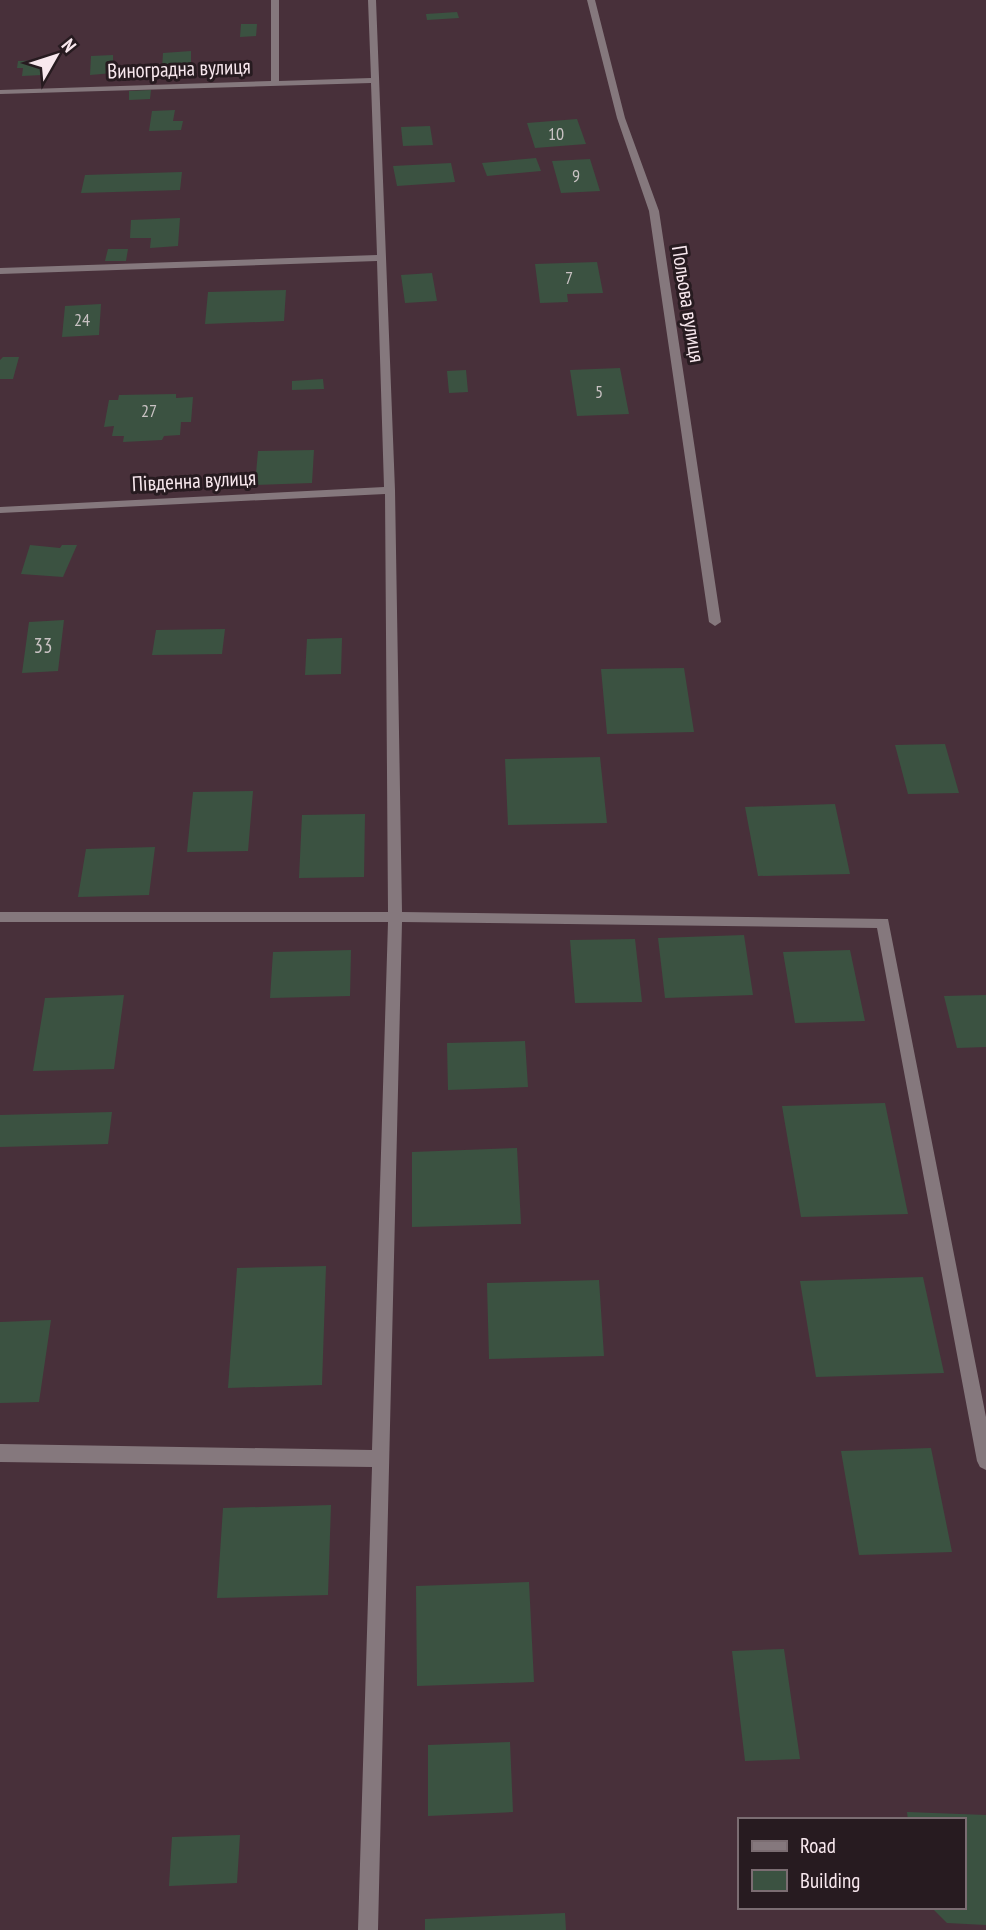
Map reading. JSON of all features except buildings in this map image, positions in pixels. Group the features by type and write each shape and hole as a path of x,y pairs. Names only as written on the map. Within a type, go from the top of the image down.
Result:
{"street":[{"path":"275,0 275,83"},
{"path":"368,1930 395,917 390,490 372,0"},
{"name":"Польова вулиця","path":"591,0 621,118 654,211 715,622"},
{"name":"Виноградна вулиця","path":"0,92 376,80"},
{"path":"0,271 383,258"},
{"name":"Південна вулиця","path":"0,510 390,490"},
{"path":"0,917 395,917 883,923 986,1461"},
{"path":"0,1453 381,1459"}]}
